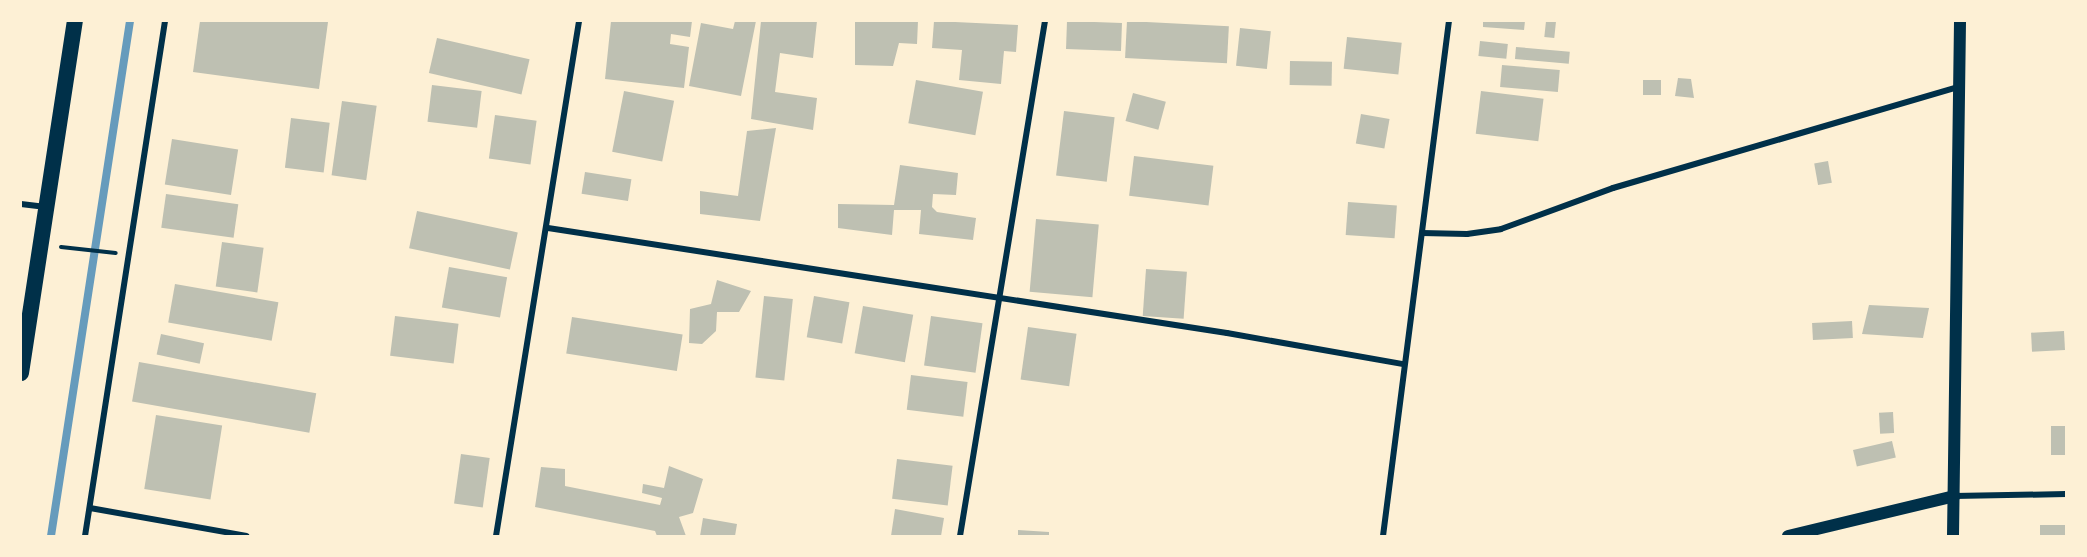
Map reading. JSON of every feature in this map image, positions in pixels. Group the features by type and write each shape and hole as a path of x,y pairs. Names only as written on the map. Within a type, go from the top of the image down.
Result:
{"highway":[{"path":"21,373 75,21"}],"main road":[{"path":"1953,536 1960,21"},
{"path":"1788,536 1954,496"}],"street":[{"path":"85,536 165,21"},
{"path":"496,536 548,228 579,21"},
{"path":"960,536 1001,300 1045,21"},
{"path":"1383,536 1402,364 1422,232 1449,21"},
{"path":"1422,232 1467,234 1501,229 1613,188 1959,87"},
{"path":"21,204 46,207"},
{"path":"548,228 1001,300 1227,333 1402,364"},
{"path":"1954,496 2066,494"},
{"path":"90,508 248,536"}],"path":[{"path":"41,245 129,254"}],"building":[{"path":"200,21 328,22 319,89 193,72"},
{"path":"611,21 692,21 690,37 671,34 670,44 689,47 684,88 605,79"},
{"path":"735,21 756,21 741,96 689,86 701,23 733,29"},
{"path":"761,21 817,21 813,58 780,53 775,92 817,98 813,130 751,119"},
{"path":"855,21 918,21 917,44 899,43 893,66 855,65"},
{"path":"934,21 1018,25 1016,52 1004,51 1001,84 959,80 962,50 932,48"},
{"path":"1067,21 1122,23 1121,51 1066,49"},
{"path":"1127,21 1229,26 1227,63 1125,58"},
{"path":"1483,21 1525,21 1524,30 1483,27"},
{"path":"1546,21 1556,22 1554,38 1544,37"},
{"path":"1240,28 1271,31 1267,69 1236,66"},
{"path":"1347,37 1402,43 1398,75 1344,69"},
{"path":"437,38 530,59 521,94 429,73"},
{"path":"1480,41 1508,44 1506,59 1478,56"},
{"path":"1516,47 1570,52 1569,64 1515,59"},
{"path":"1290,61 1332,62 1332,86 1290,85"},
{"path":"1502,65 1560,70 1558,92 1500,87"},
{"path":"1678,78 1691,79 1694,98 1675,96"},
{"path":"916,80 983,92 975,135 908,123"},
{"path":"1643,80 1661,80 1661,95 1643,95"},
{"path":"432,85 482,91 477,128 427,122"},
{"path":"624,91 674,101 662,162 612,152"},
{"path":"1481,91 1544,99 1538,141 1476,134"},
{"path":"1133,93 1166,102 1158,130 1125,121"},
{"path":"342,101 377,106 366,180 332,175"},
{"path":"1064,111 1115,117 1107,182 1056,176"},
{"path":"1361,114 1390,119 1384,149 1356,144"},
{"path":"495,115 537,121 530,164 489,159"},
{"path":"291,118 330,123 324,172 285,168"},
{"path":"776,128 760,221 700,214 700,191 738,196 747,131"},
{"path":"172,139 238,149 231,195 165,184"},
{"path":"1134,156 1213,166 1209,205 1129,196"},
{"path":"1828,161 1832,183 1818,185 1814,163"},
{"path":"900,165 958,173 956,195 933,194 932,207 937,212 976,218 973,240 919,234 921,210 894,210 892,235 838,228 838,204 894,205"},
{"path":"585,172 631,179 628,201 582,194"},
{"path":"166,194 238,204 234,238 161,228"},
{"path":"1348,202 1397,205 1395,238 1346,235"},
{"path":"417,211 518,232 510,270 409,248"},
{"path":"1036,219 1099,224 1092,297 1030,292"},
{"path":"222,242 264,248 257,292 216,287"},
{"path":"449,267 507,277 500,318 442,307"},
{"path":"1146,269 1187,272 1184,319 1143,316"},
{"path":"717,280 751,291 739,312 717,312 716,331 702,344 689,343 690,309 711,304"},
{"path":"175,284 278,302 272,341 168,322"},
{"path":"764,296 793,299 784,381 755,378"},
{"path":"814,296 849,302 842,344 807,337"},
{"path":"1869,305 1929,308 1923,338 1862,334"},
{"path":"863,306 913,315 905,362 855,353"},
{"path":"395,316 459,324 454,364 390,356"},
{"path":"931,316 982,323 976,373 924,366"},
{"path":"572,317 683,335 677,371 566,354"},
{"path":"1852,321 1853,338 1813,340 1812,323"},
{"path":"1028,327 1077,334 1069,386 1021,379"},
{"path":"2064,331 2065,350 2032,352 2031,333"},
{"path":"161,334 204,343 200,364 157,355"},
{"path":"139,362 316,393 309,433 132,401"},
{"path":"911,375 968,382 963,417 907,410"},
{"path":"1893,412 1894,433 1880,434 1879,413"},
{"path":"156,415 222,425 210,500 144,489"},
{"path":"2051,426 2066,426 2066,455 2051,455"},
{"path":"1892,441 1896,458 1857,467 1853,450"},
{"path":"461,454 490,458 483,508 454,504"},
{"path":"897,459 953,466 948,506 892,499"},
{"path":"669,466 703,479 693,513 679,517 686,536 657,536 655,531 535,507 541,467 565,469 565,486 660,505 662,498 642,493 643,484 664,488"},
{"path":"895,509 944,518 941,536 891,536"},
{"path":"703,518 737,524 735,536 700,536"},
{"path":"2040,525 2066,525 2066,536 2040,536"},
{"path":"1018,530 1049,532 1049,536 1018,536"}],"waterway":[{"path":"51,536 130,21"}]}
